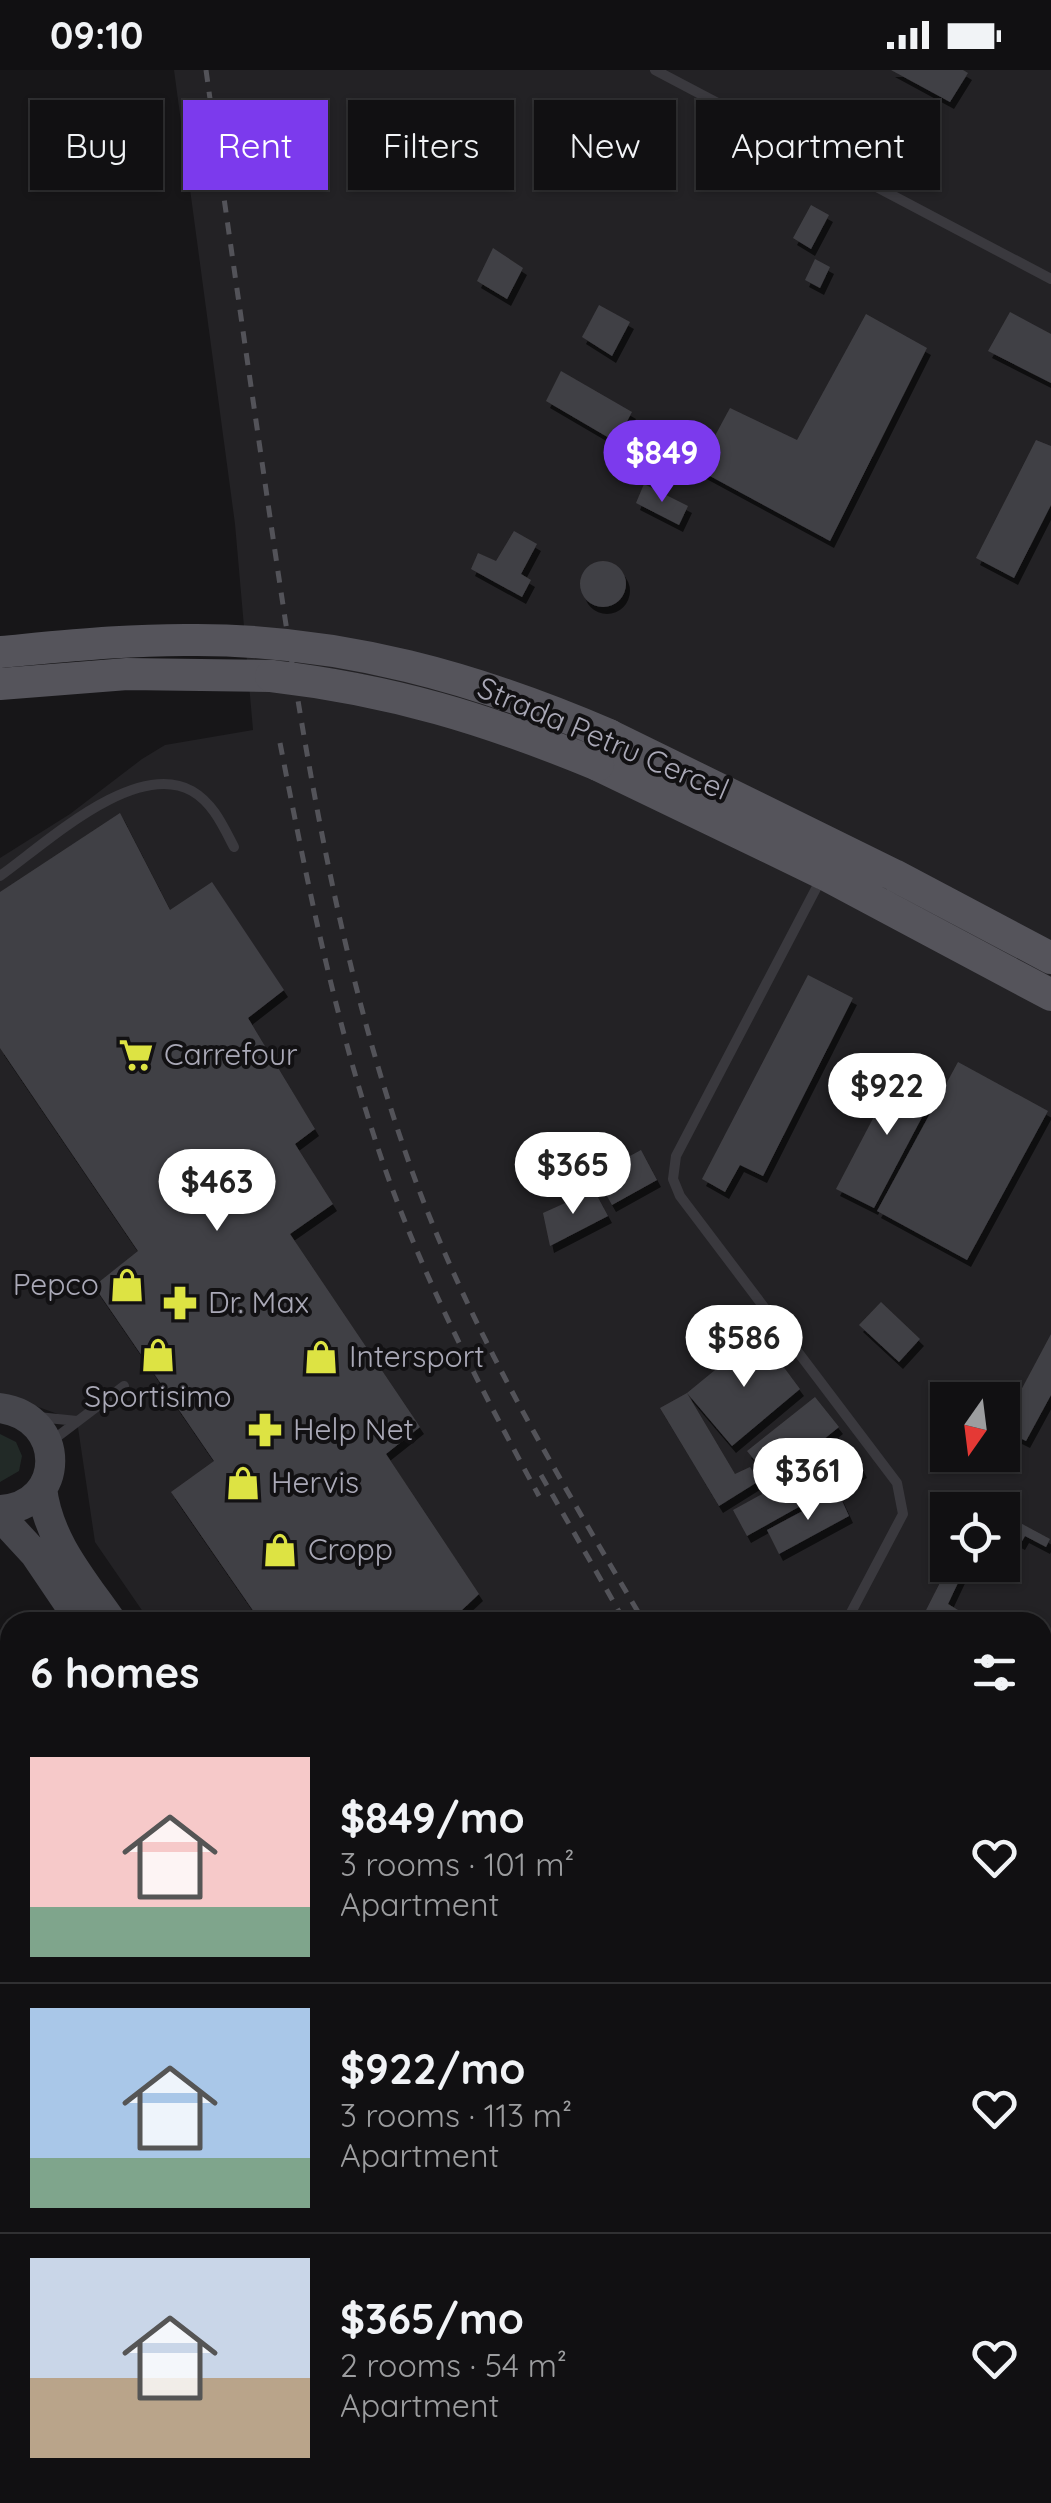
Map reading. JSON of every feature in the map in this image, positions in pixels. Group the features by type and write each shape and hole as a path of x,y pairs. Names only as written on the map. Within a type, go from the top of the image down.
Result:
{"main road":[{"name":"Strada Petru Cercel","path":"0,652 125,641 200,640 324,650 444,674 528,702 604,750 824,874 1051,995"},
{"path":"0,684 127,674 272,676 359,688 604,750"},
{"name":"Strada Petru Cercel","path":"604,750 844,850 1051,958"},
{"path":"12,1411 43,1432 51,1459 42,1488 44,1506 56,1540 105,1612"},
{"path":"42,1488 18,1508 0,1513 30,1548 74,1612"}],"lane":[{"path":"655,70 1051,279"},
{"path":"0,876 114,795 149,784 172,784 191,790 207,802 234,847"},
{"path":"824,874 676,1156 673,1178 680,1196 897,1484 903,1514 851,1612"},
{"path":"48,1444 124,1386"},
{"path":"12,1411 77,1421"}],"shaded area":[{"path":"174,70 1051,70 1051,1612 143,1612 95,1542 77,1421 0,1393 0,858 70,814 165,745 253,730 235,524 190,190 328,190 328,100 183,100 183,137"},
{"path":"0,1434 16,1442 22,1456 19,1471 0,1482"}],"building":[{"path":"891,70 963,70 968,73 950,102"},
{"path":"811,205 829,215 811,249 793,238"},
{"path":"493,248 523,268 507,299 477,281"},
{"path":"815,259 830,267 820,288 805,280"},
{"path":"599,305 630,322 612,356 582,337"},
{"path":"1010,312 1051,334 1051,383 988,351"},
{"path":"866,314 927,348 830,541 697,469 730,408 797,440"},
{"path":"561,371 632,412 616,442 546,401"},
{"path":"1036,440 1051,446 1051,505 1014,578 976,558"},
{"path":"644,484 688,506 679,525 636,503"},
{"path":"514,531 537,544 521,574 531,580 522,597 471,569 478,553 496,561"},
{"path":"603,561 619,568 626,584 619,600 603,607 587,600 580,584 587,568"},
{"path":"120,813 170,910 212,882 284,990 248,1018 315,1129 295,1144 333,1204 290,1234 420,1427 386,1454 479,1594 464,1612 254,1612 171,1492 214,1461 94,1286 138,1251 0,1048 0,892"},
{"path":"808,975 853,998 763,1176 740,1165 725,1192 702,1179"},
{"path":"958,1062 1048,1111 967,1260 877,1211"},
{"path":"900,1067 938,1087 874,1208 836,1189"},
{"path":"641,1150 657,1180 612,1205 595,1175"},
{"path":"594,1190 608,1216 550,1246 543,1213"},
{"path":"881,1302 920,1339 899,1362 859,1325"},
{"path":"759,1334 800,1389 732,1446 687,1393"},
{"path":"1051,1334 1051,1395 1026,1441 1020,1438 1020,1392"},
{"path":"687,1393 735,1474 750,1467 759,1481 719,1506 660,1408"},
{"path":"815,1397 839,1427 772,1481 747,1451"},
{"path":"850,1446 863,1471 747,1536 733,1510"},
{"path":"838,1492 849,1516 779,1554 767,1530"},
{"path":"1020,1523 1050,1539 1046,1547 1025,1536 1021,1543"},
{"path":"940,1582 958,1582 948,1604 961,1612 925,1612"}],"railway":[{"path":"206,70 296,688 325,851 363,1013 412,1171 461,1288 518,1402 638,1612"},
{"path":"280,743 333,990 390,1183 448,1319 539,1496"},
{"path":"541,1475 619,1612"}],"place":[{"name":"Carrefour","path":"136,1055"},
{"name":"Pepco","path":"127,1285"},
{"name":"Dr. Max","path":"180,1303"},
{"name":"Sportisimo","path":"158,1355"},
{"name":"Intersport","path":"321,1357"},
{"name":"Help Net","path":"265,1430"},
{"name":"Hervis","path":"243,1483"},
{"name":"Cropp","path":"280,1550"}]}
